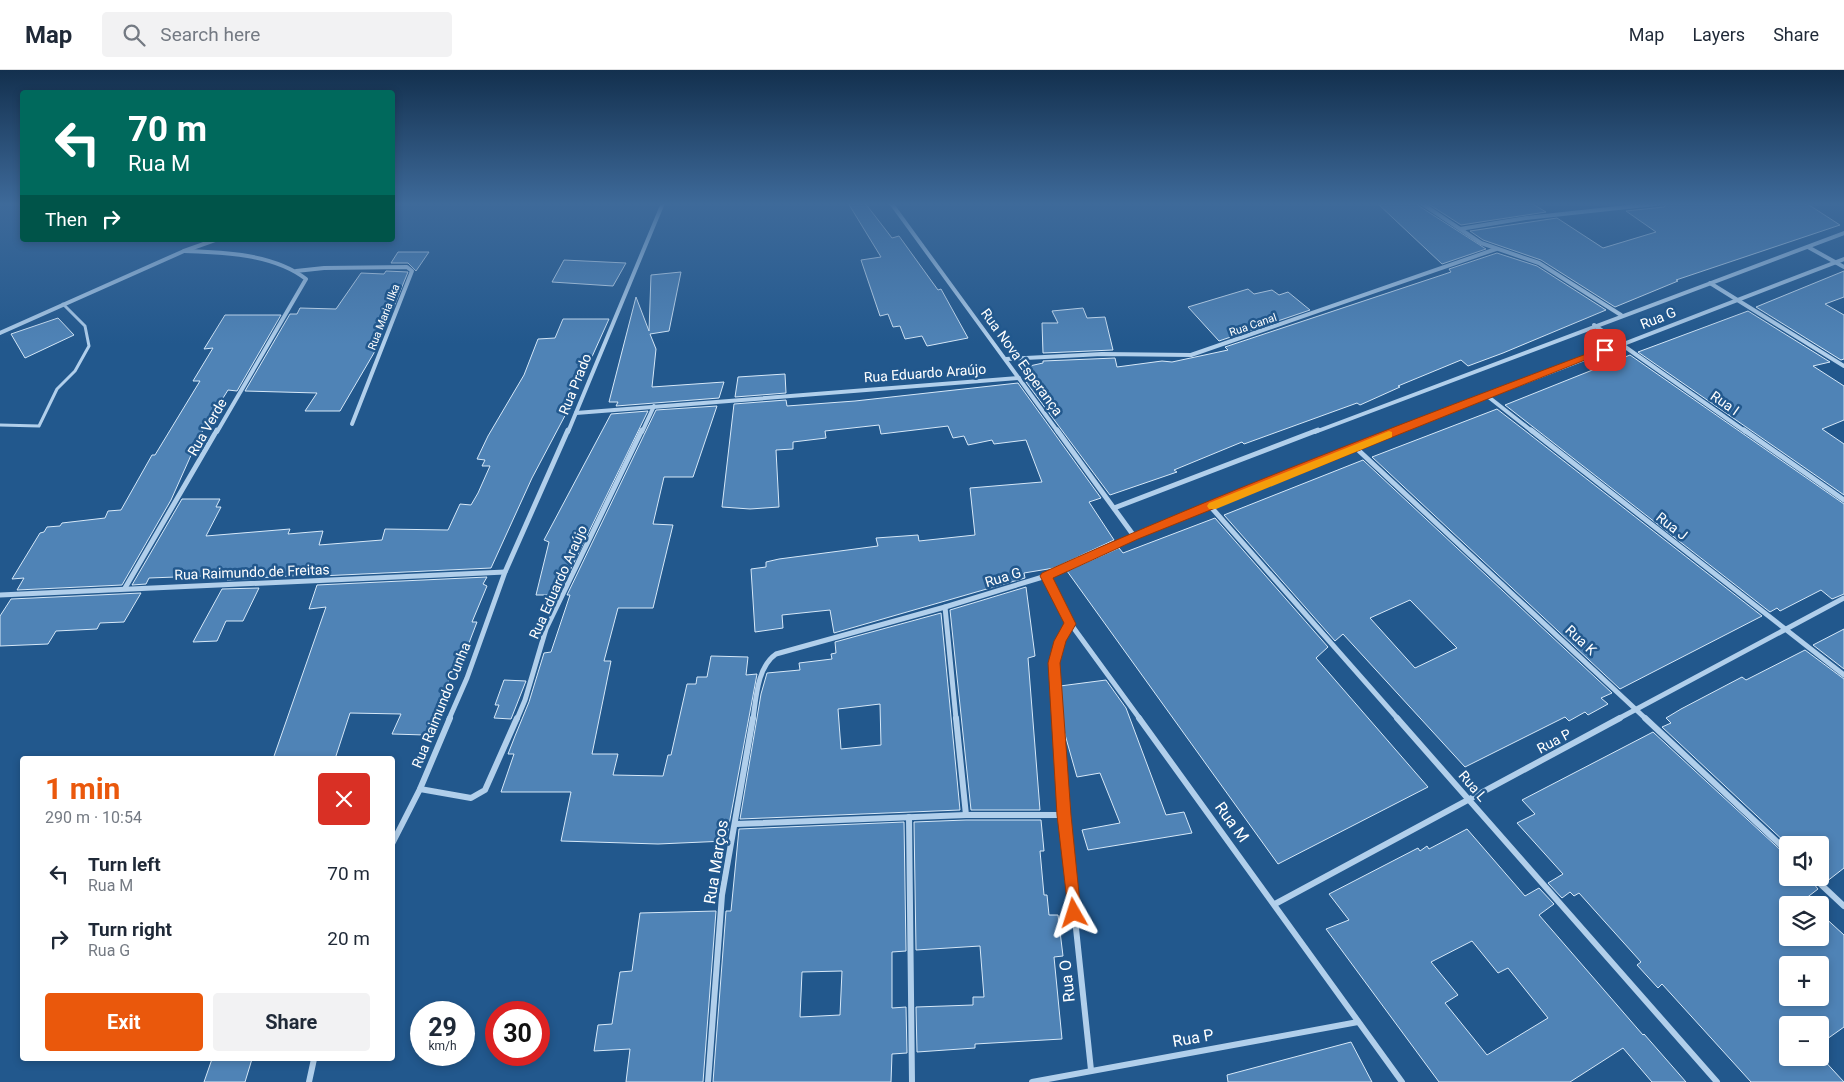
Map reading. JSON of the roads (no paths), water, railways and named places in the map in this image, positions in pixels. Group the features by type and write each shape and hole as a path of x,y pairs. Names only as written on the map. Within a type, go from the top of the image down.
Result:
{"street":[{"name":"Rua Prado","path":"505,572 576,413 643,250"},
{"name":"Rua Nova Esperança","path":"926,250 1134,536"},
{"name":"Rua Canal","path":"1006,359 1102,354 1191,355 1492,250"},
{"path":"1500,250 1539,263 1621,315"},
{"name":"Rua G","path":"1114,508 1594,325 1799,250"},
{"path":"1814,250 1844,267"},
{"path":"0,333 184,251"},
{"name":"Rua Maria Ilka","path":"184,251 239,253 296,271 305,276"},
{"name":"Rua G","path":"776,654 1046,576 1134,536 1211,507 1486,395 1622,344 1736,298 1844,259"},
{"name":"Rua Maria Ilka","path":"296,271 324,268 407,267 412,271 352,424"},
{"name":"Rua Verde","path":"125,588 305,282 305,276"},
{"path":"1710,282 1844,366"},
{"name":"Rua I","path":"1594,325 1844,500"},
{"name":"Rua Eduardo Araújo","path":"576,413 1018,378"},
{"name":"Rua J","path":"1486,395 1844,675"},
{"name":"Rua Eduardo Araújo","path":"420,789 471,798 484,790 488,784 526,700 546,629 654,406"},
{"name":"Rua K","path":"1356,448 1779,843"},
{"name":"Rua L","path":"1211,507 1717,1082"},
{"name":"Rua Raimundo de Freitas","path":"0,594 505,572"},
{"name":"Rua Raimundo Cunha","path":"395,838 420,789 467,678 505,572"},
{"name":"Rua M","path":"1046,576 1070,624 1275,904 1402,1082"},
{"name":"Rua P","path":"1275,904 1638,710 1785,628 1844,598"},
{"path":"944,607 966,815"},
{"name":"Rua O","path":"1070,624 1060,641 1054,663 1064,815 1090,1070"},
{"name":"Rua Marços","path":"708,1082 722,895 736,824 760,678 770,658 776,654"},
{"path":"736,824 966,815 1064,815"},
{"path":"909,817 912,1082"},
{"path":"1823,886 1844,906"},
{"name":"Rua P","path":"1032,1082 1358,1022"},
{"path":"309,1082 314,1061"}],"lane":[{"path":"0,425 39,426 57,389 75,371 89,346 84,326 63,304"}]}
